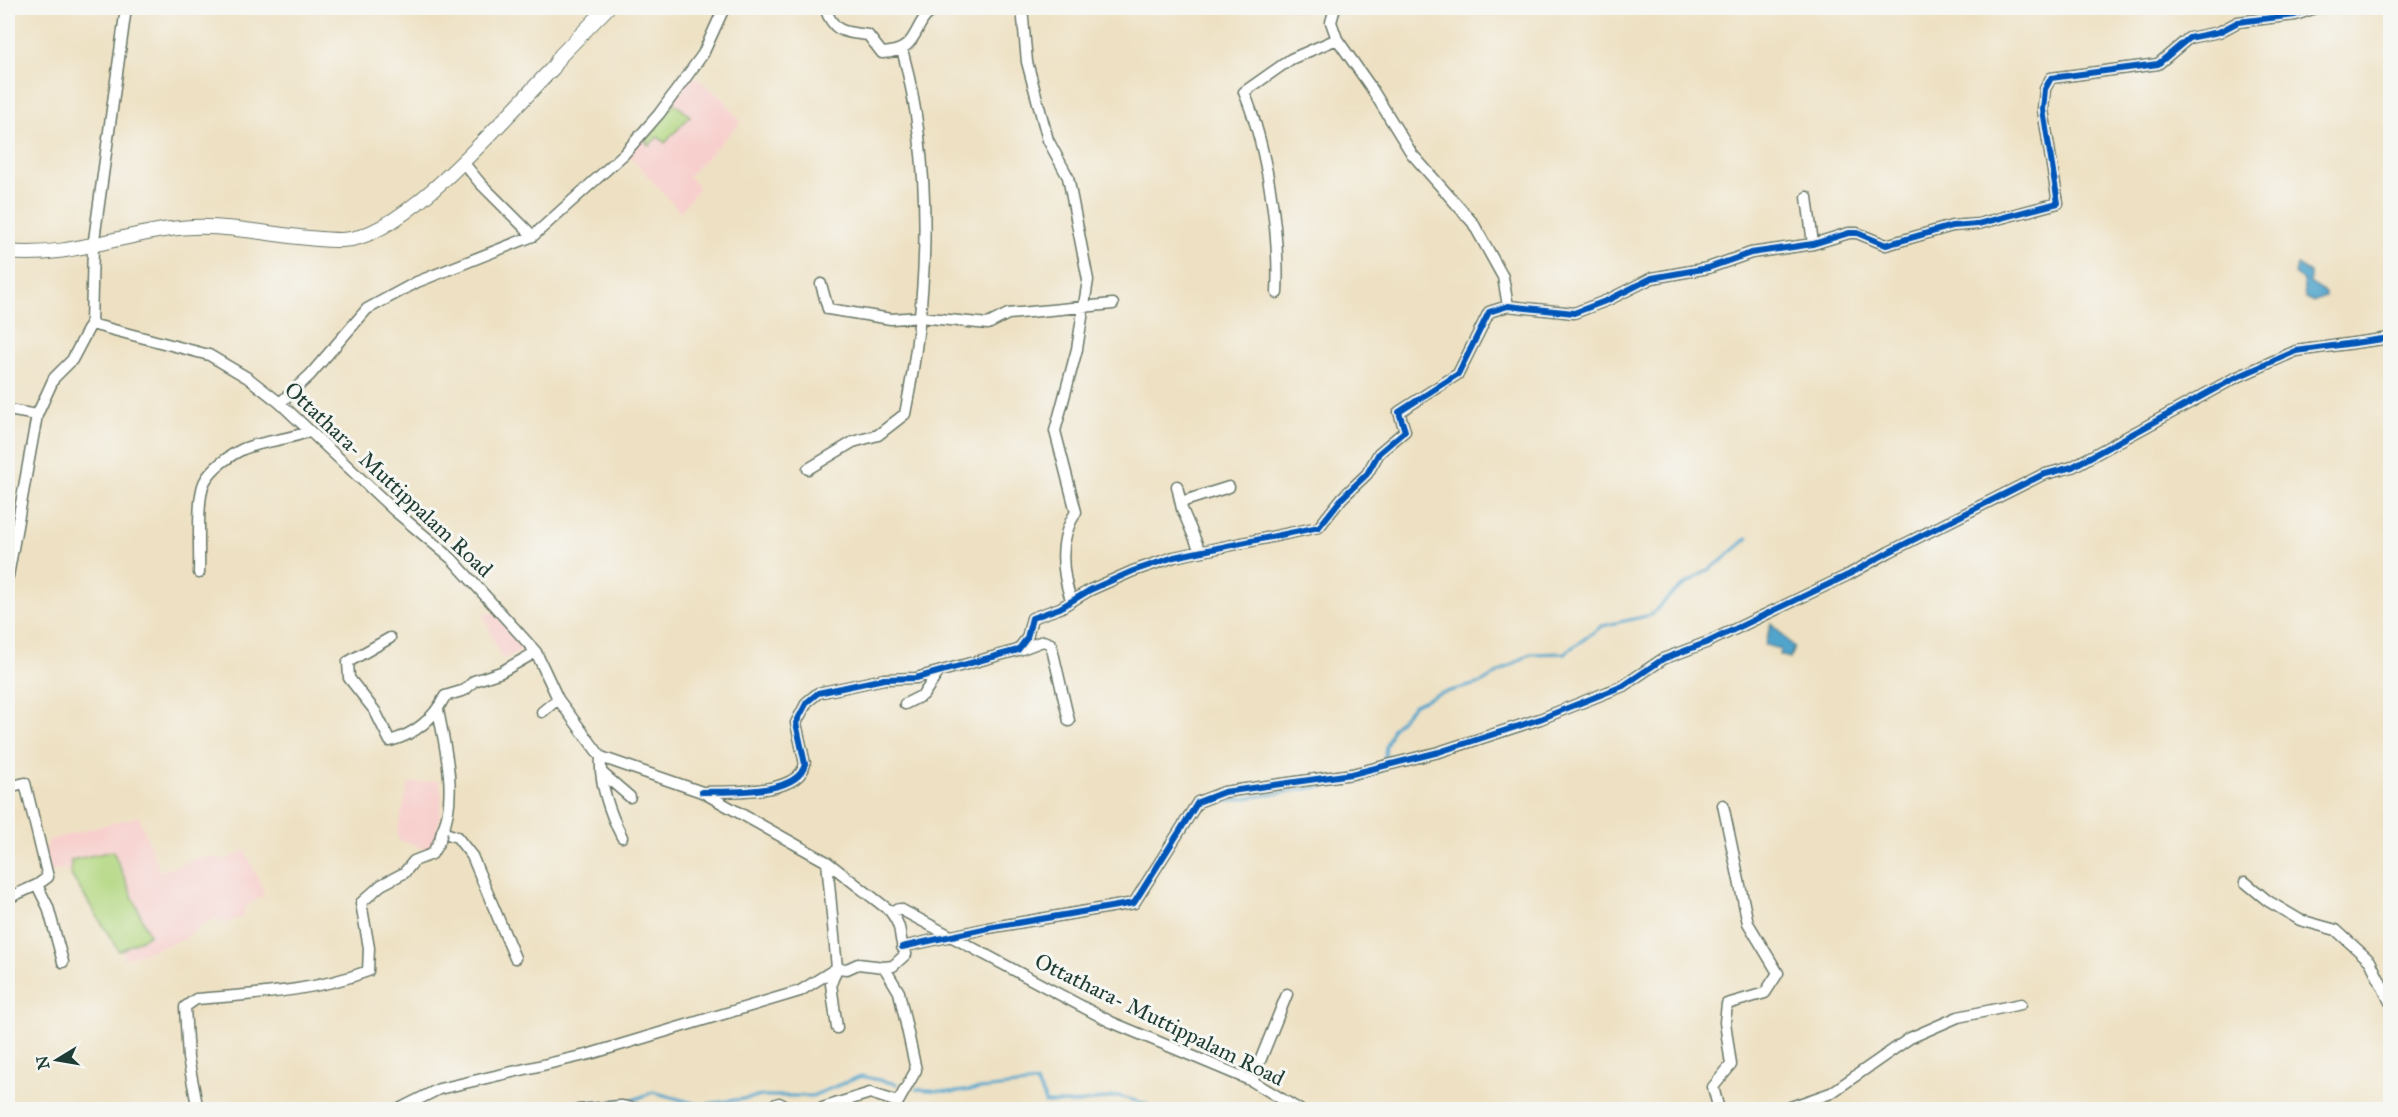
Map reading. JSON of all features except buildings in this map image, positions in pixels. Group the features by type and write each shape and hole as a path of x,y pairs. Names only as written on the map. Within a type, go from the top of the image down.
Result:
{"main road":[{"path":"8,252 28,254 93,247 190,227 219,227 343,240 361,237 380,230 429,195 553,68 561,55 607,8"}],"street":[{"path":"8,576 15,525 37,415 54,378 72,360 91,324 93,247 126,8"},
{"path":"280,403 310,375 367,309 417,282 532,236 624,154 659,114 703,54 724,8"},
{"path":"825,8 836,28 842,32 868,35 882,53 899,52 912,40 929,11 938,8"},
{"path":"1022,8 1027,62 1048,140 1068,177 1088,280 1077,349 1055,431 1077,512 1068,525 1062,547 1071,600"},
{"path":"1335,8 1331,22 1337,39 1370,86 1412,154 1473,223 1503,278 1508,306"},
{"path":"1018,650 1027,638 1032,618 1060,608 1071,600 1133,571 1200,551 1319,527 1342,498 1367,474 1379,453 1406,431 1399,412 1458,374 1490,312 1508,306 1574,314 1652,278 1708,268 1751,253 1813,244 1849,233 1857,233 1886,245 1952,226 1978,224 2058,203 2043,110 2044,89 2051,78 2158,64 2189,38 2219,32 2238,22 2295,15 2315,8"},
{"path":"1277,293 1278,269 1266,175 1256,120 1244,92 1291,59 1337,39"},
{"path":"808,468 853,442 878,435 905,414 923,291 924,180 914,92 902,49"},
{"path":"462,161 480,183 532,236"},
{"path":"1807,197 1813,244"},
{"path":"821,284 828,309 891,319 920,317 988,324 1008,314 1113,304"},
{"name":"Ottathara- Muttippalam Road","path":"91,324 210,355 249,378 280,403 395,511 452,559 536,652 558,699 601,757 702,792 827,862 890,911 900,909 1112,1022 1252,1081 1300,1110"},
{"path":"902,947 948,935 1103,906 1134,903 1198,802 1224,792 1352,774 1439,752 1540,719 1623,686 1663,659 1708,642 1848,575 2042,475 2072,467 2244,375 2296,351 2391,338"},
{"path":"8,410 37,415"},
{"path":"199,573 203,483 230,457 243,449 310,431"},
{"path":"1177,486 1200,551"},
{"path":"1181,502 1229,488"},
{"path":"390,638 348,663 349,678 375,711 390,741 412,735 438,710 446,696 465,690 474,681 501,672 536,652"},
{"path":"702,792 761,789 791,784 804,770 806,764 796,723 807,702 819,693 828,693 836,687 884,679 916,678 1043,641 1051,644 1069,721"},
{"path":"905,704 923,696 938,672"},
{"path":"542,711 558,699"},
{"path":"195,1110 197,1105 188,1058 185,1007 196,999 281,992 329,985 368,971 369,948 361,903 381,885 404,873 414,861 432,854 447,819 448,759 438,710"},
{"path":"601,757 600,771 615,824 622,837"},
{"path":"600,771 630,797"},
{"path":"8,787 25,783 48,877 37,885 8,898"},
{"path":"1719,1110 1713,1087 1731,1065 1725,1029 1727,1004 1764,993 1778,973 1748,923 1724,805"},
{"path":"442,834 457,837 472,856 515,958"},
{"path":"827,862 837,969 831,984 837,1028"},
{"path":"2245,882 2268,901 2300,920 2336,930 2370,961 2391,1002"},
{"path":"37,885 48,907 63,962"},
{"path":"398,1110 439,1089 590,1054 800,991 837,969 847,969 858,964 893,966 906,954 902,947 901,926 890,911"},
{"path":"816,1110 870,1093 898,1102 913,1078 914,1059 901,1000 884,966"},
{"path":"1252,1081 1287,994"},
{"path":"1782,1110 1831,1093 1910,1038 1958,1017 2021,1004"},
{"path":"760,1110 779,1103 793,1110"},
{"path":"578,1110 621,1106 642,1110"}],"shaded area":[{"path":"695,77 723,99 741,122 689,176 699,188 680,212 628,154 687,82"},
{"path":"496,613 511,630 522,651 502,659 483,614"},
{"path":"439,780 442,796 438,831 432,851 399,840 397,832 409,784"},
{"path":"139,816 160,872 199,858 215,857 225,860 245,850 265,894 244,908 243,917 223,924 219,919 214,919 193,931 185,939 124,959 121,947 116,948 66,868 50,872 43,847 48,846 48,840"}],"green space":[{"path":"674,103 690,116 665,143 658,137 649,145 645,141"},
{"path":"113,851 149,935 119,951 71,875 71,860"}],"water":[{"path":"2297,265 2310,273 2310,283 2325,293 2325,297 2313,302 2305,297 2303,281 2295,274"},
{"path":"1771,623 1794,647 1790,658 1779,655 1780,649 1765,645"}],"waterway":[{"path":"1384,763 1386,746 1393,728 1414,705 1438,694 1481,683 1530,654 1565,653 1602,626 1651,615 1674,592 1720,562 1748,538"},
{"path":"1216,803 1363,780 1380,771"},
{"path":"611,1102 636,1099 653,1092 700,1105 763,1096 812,1096 861,1076 897,1084"},
{"path":"916,1089 954,1092 1036,1083 1044,1096 1045,1103 1079,1103 1118,1096 1147,1104"},
{"path":"538,1110 573,1102 599,1103"}],"cycle path":[{"path":"702,792 761,790 790,782 800,774 805,764 796,723 807,702 818,693 884,679 916,678 1018,650 1027,638 1032,618 1060,608 1090,590 1133,571 1174,557 1319,527 1342,498 1367,474 1379,453 1405,431 1399,412 1458,374 1489,312 1508,306 1574,313 1608,300 1652,278 1708,268 1751,253 1813,244 1849,233 1857,233 1886,245 1952,226 1978,224 2058,203 2043,110 2045,89 2051,78 2158,64 2189,38 2219,32 2238,22 2295,15 2315,8"},
{"path":"902,947 988,928 1134,903 1198,802 1224,792 1352,774 1439,752 1540,719 1623,686 1663,659 1708,642 1848,575 2042,475 2072,467 2233,379 2296,351 2390,338"}]}
